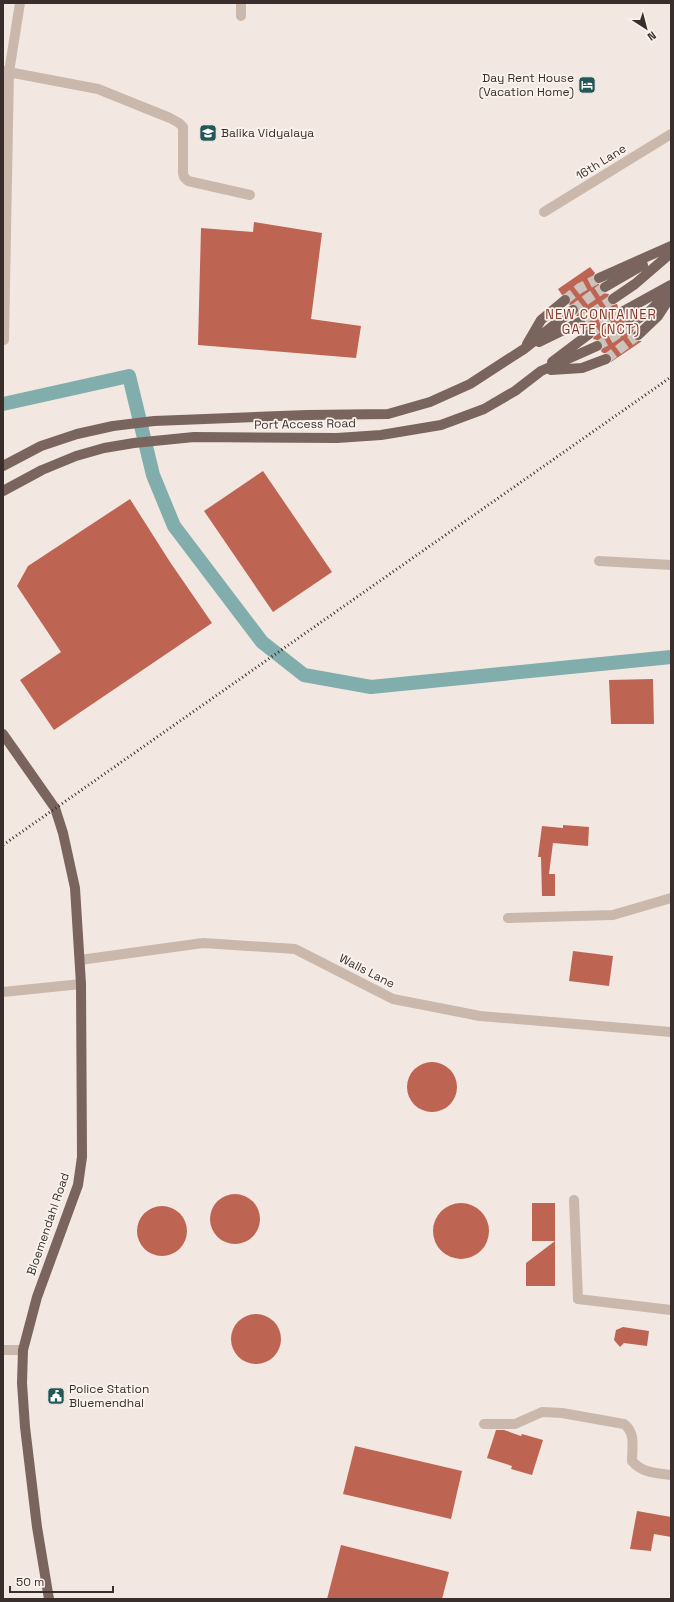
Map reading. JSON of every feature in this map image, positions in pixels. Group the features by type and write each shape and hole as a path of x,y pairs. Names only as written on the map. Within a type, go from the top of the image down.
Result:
{"main road":[{"path":"599,278 671,247"},
{"path":"605,287 671,247"},
{"path":"613,299 635,284 671,253"},
{"path":"622,312 671,285"},
{"path":"630,324 651,310 671,289"},
{"path":"638,335 658,316 671,296"},
{"path":"524,349 541,320 565,300"},
{"name":"Port Access Road","path":"3,466 41,446 77,434 114,426 154,420 388,414 430,402 470,384 524,349 573,310"},
{"path":"524,349 580,322"},
{"path":"541,371 589,334"},
{"name":"Port Access Road","path":"3,491 42,470 76,456 104,448 134,443 194,437 336,438 381,435 441,425 484,409 515,391 541,371 597,346"},
{"path":"541,371 582,368 606,359"},
{"name":"Bloemendahl Road","path":"3,734 55,808 63,833 75,888 80,960 82,1157 78,1185 37,1297 23,1350 22,1383 25,1427 37,1527 49,1599"}],"street":[{"path":"4,340 6,71 20,3"},
{"path":"241,3 241,16"},
{"path":"6,71 98,89 170,118 179,123 183,128 183,173 184,177 188,181 250,195"},
{"name":"16th Lane","path":"544,212 671,134"},
{"path":"599,561 671,565"},
{"path":"508,918 613,915 671,898"},
{"name":"Walls Lane","path":"80,960 203,943 295,949 393,999 480,1016 671,1032"},
{"path":"3,992 81,984"},
{"path":"574,1200 578,1299 671,1310"},
{"path":"3,1350 23,1350"},
{"path":"484,1424 515,1424 542,1412 562,1413 624,1424 630,1429 633,1436 632,1461 637,1467 644,1470 671,1475"}],"building":[{"path":"254,222 322,233 311,319 361,326 356,358 198,345 201,228 253,232"},
{"name":"NEW CONTAINER GATE (NCT)","path":"590,267 595,273 593,280 599,284 600,291 602,293 609,294 607,299 608,303 613,305 617,304 618,307 616,311 619,318 627,319 624,324 625,328 630,330 634,329 632,334 633,339 642,341 611,362 612,357 610,354 603,353 601,351 603,346 601,341 593,339 595,334 594,330 589,328 585,329 586,319 581,316 576,316 579,312 578,306 575,304 569,305 571,299 570,296 567,294 562,295 558,289"},
{"path":"263,471 332,572 273,612 204,511"},
{"path":"130,499 170,562 212,623 54,730 20,680 61,652 17,586 28,566"},
{"path":"653,679 654,724 611,724 609,680"},
{"path":"563,825 589,827 588,846 553,843 549,874 555,874 555,896 542,896 541,857 538,857 542,826 563,828"},
{"path":"573,951 613,956 609,986 569,981"},
{"path":"427,1062 437,1062 450,1069 457,1082 457,1092 450,1105 437,1112 427,1112 418,1108 411,1101 407,1092 407,1082 411,1073 418,1066"},
{"path":"230,1194 240,1194 253,1201 260,1214 260,1224 253,1237 240,1244 230,1244 221,1240 214,1233 210,1224 210,1214 214,1205 221,1198"},
{"path":"455,1203 467,1203 477,1207 485,1215 489,1225 489,1237 485,1247 477,1255 467,1259 455,1259 445,1255 437,1247 433,1237 433,1225 437,1215 445,1207"},
{"path":"532,1203 555,1203 555,1241 532,1241"},
{"path":"157,1206 167,1206 180,1213 187,1226 187,1236 180,1249 167,1256 157,1256 148,1252 141,1245 137,1236 137,1226 141,1217 148,1210"},
{"path":"555,1241 555,1286 526,1286 526,1263"},
{"path":"251,1314 261,1314 274,1321 281,1334 281,1344 274,1357 261,1364 251,1364 242,1360 235,1353 231,1344 231,1334 235,1325 242,1318"},
{"path":"623,1327 649,1331 647,1346 624,1343 620,1347 614,1340 616,1330"},
{"path":"496,1430 504,1430 521,1436 522,1434 543,1440 532,1475 511,1469 512,1466 487,1458"},
{"path":"355,1446 462,1471 451,1519 343,1494"},
{"path":"637,1511 671,1517 671,1537 654,1534 651,1551 630,1549"},
{"path":"341,1545 449,1572 442,1599 327,1599"}],"waterway":[{"path":"3,404 129,376 153,475 174,526 262,642 304,675 371,687 671,657"}],"tunnel":[{"path":"565,300 580,288 599,278"},
{"path":"573,310 605,287"},
{"path":"580,322 613,299"},
{"path":"589,334 622,312"},
{"path":"597,346 613,337 630,324"},
{"path":"606,359 638,335"}],"railway":[{"path":"3,845 671,377"}],"place":[{"name":"Day Rent House (Vacation Home)","path":"587,85"},
{"name":"Balika Vidyalaya","path":"208,133"},
{"name":"Police Station Bluemendhal","path":"56,1396"}],"district":[{"name":"NEW CONTAINER GATE (NCT)","path":"601,322"}]}
